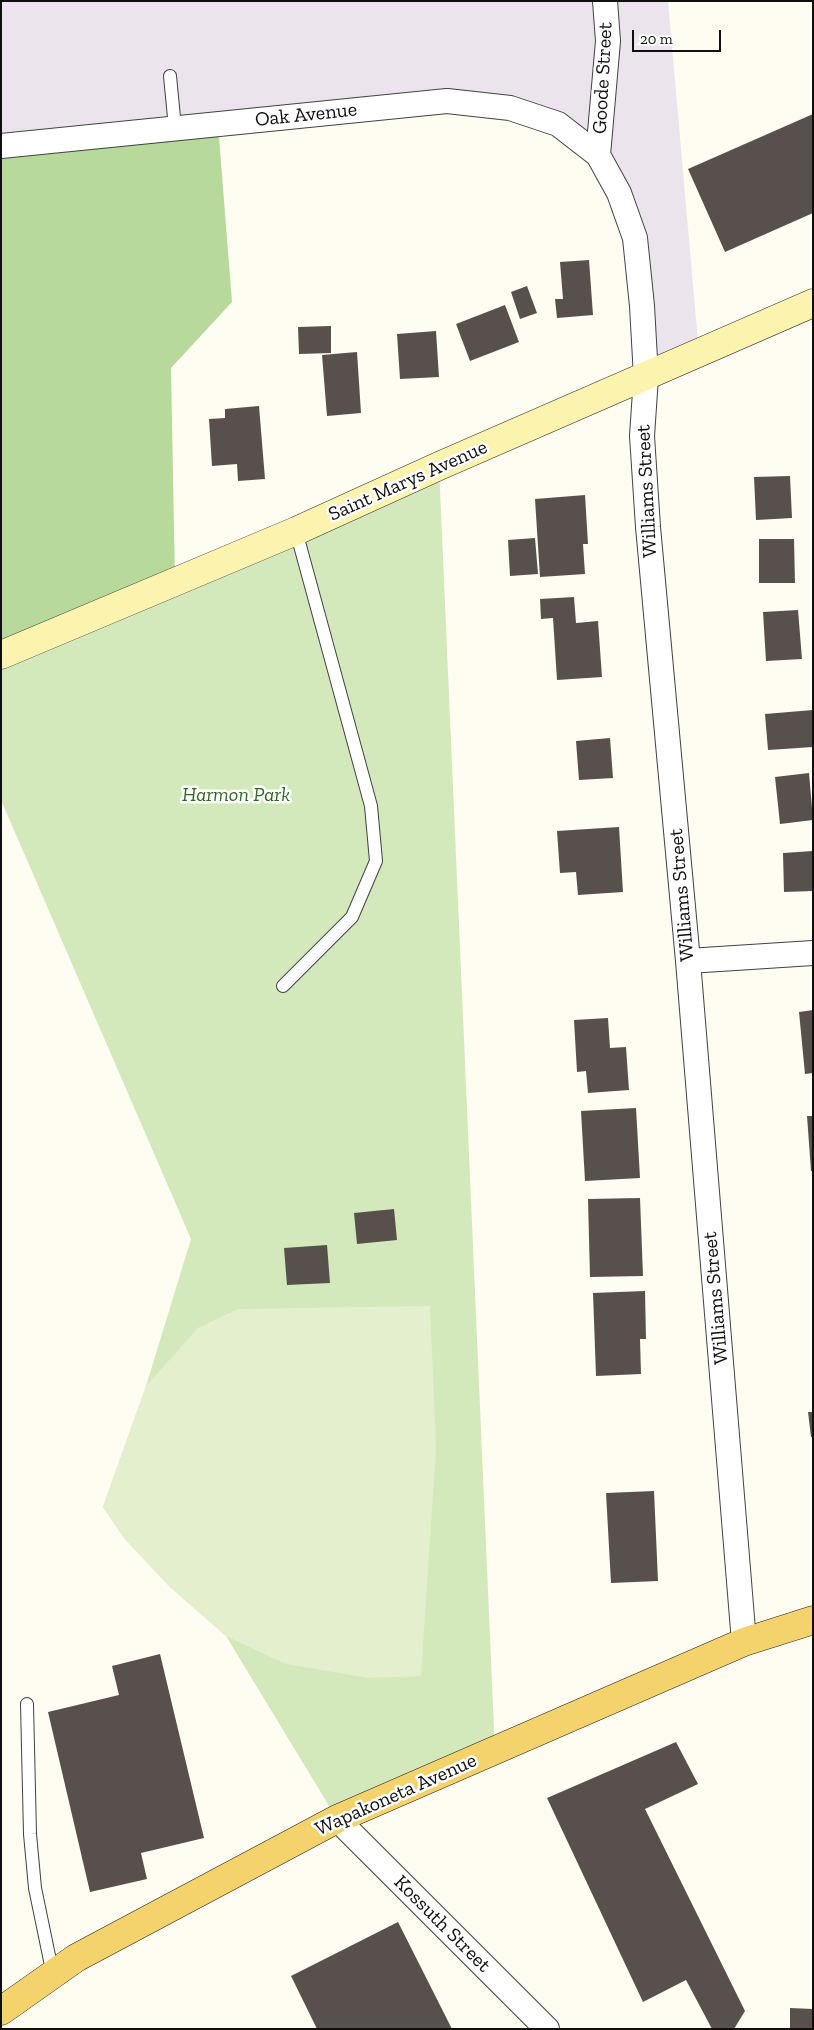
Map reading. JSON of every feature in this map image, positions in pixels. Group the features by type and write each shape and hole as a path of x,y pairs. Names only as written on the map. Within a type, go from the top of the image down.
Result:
{"main road":[{"name":"Saint Marys Avenue","path":"1,655 296,531 438,466 813,303"},
{"name":"Wapakoneta Avenue","path":"1,2012 76,1958 337,1819 744,1642 813,1620"}],"street":[{"name":"Goode Street","path":"598,155 608,40 606,1"},
{"name":"Oak Avenue","path":"1,146 447,102 510,108 558,124 598,155"},
{"name":"Williams Street","path":"598,155 619,193 635,238 642,306 646,377 642,436 648,527 688,961 744,1642"},
{"path":"688,961 813,953"},
{"name":"Kossuth Street","path":"337,1819 547,2029"}],"lane":[{"path":"170,76 175,128"},
{"path":"283,986 352,917 376,861 371,806 296,531"},
{"path":"27,1704 30,1834 35,1888 53,1975"}],"shaded area":[{"path":"1,1 668,1 699,353 646,377 619,193 558,124 447,101 1,146"}],"green space":[{"path":"218,124 232,302 171,368 175,582 1,655 1,146"},
{"name":"Harmon Park","path":"439,466 495,1751 337,1819 226,1636 170,1587 124,1538 103,1507 146,1386 191,1239 1,800 1,655"},
{"path":"430,1306 436,1448 421,1676 369,1678 286,1664 226,1636 170,1587 124,1538 103,1507 146,1386 198,1328 238,1309"}],"building":[{"path":"813,114 813,213 725,252 688,169"},
{"path":"589,260 593,315 557,318 555,299 563,299 560,262"},
{"path":"527,286 537,313 520,319 511,292"},
{"path":"505,305 519,342 470,361 456,324"},
{"path":"331,326 331,353 299,354 298,327"},
{"path":"436,331 439,377 400,379 397,334"},
{"path":"357,352 361,413 327,416 322,355"},
{"path":"259,406 265,479 238,481 237,464 212,466 209,419 225,418 225,409"},
{"path":"790,476 792,518 756,520 754,477"},
{"path":"585,495 588,544 583,544 585,574 540,577 535,499"},
{"path":"535,538 538,574 510,576 508,540"},
{"path":"759,539 794,539 795,583 759,583"},
{"path":"574,597 576,623 598,621 602,677 557,680 553,618 541,619 540,599"},
{"path":"798,610 802,659 766,661 763,612"},
{"path":"813,710 813,747 768,750 765,714"},
{"path":"610,738 613,778 579,780 576,741"},
{"path":"809,773 813,820 780,824 775,777"},
{"path":"619,827 623,892 578,895 576,872 560,873 557,831"},
{"path":"813,851 813,891 784,892 783,853"},
{"path":"813,1010 813,1073 805,1074 799,1012"},
{"path":"608,1018 610,1048 626,1047 629,1090 588,1093 586,1071 577,1072 574,1020"},
{"path":"636,1108 640,1178 585,1181 581,1111"},
{"path":"807,1116 813,1116 813,1171 811,1171"},
{"path":"640,1198 643,1276 590,1277 588,1199"},
{"path":"394,1209 397,1240 357,1244 354,1213"},
{"path":"327,1245 330,1283 287,1285 284,1248"},
{"path":"645,1291 646,1339 640,1339 641,1374 596,1376 593,1293"},
{"path":"808,1412 813,1412 813,1437 811,1437"},
{"path":"654,1491 658,1581 611,1583 606,1493"},
{"path":"160,1654 204,1838 141,1853 147,1879 90,1892 48,1712 119,1695 112,1666"},
{"path":"676,1742 698,1784 645,1809 745,2011 734,2029 712,2029 686,1980 643,2002 547,1798"},
{"path":"398,1922 452,2029 317,2029 291,1976"},
{"path":"790,2008 813,2009 813,2029 790,2029"}]}
